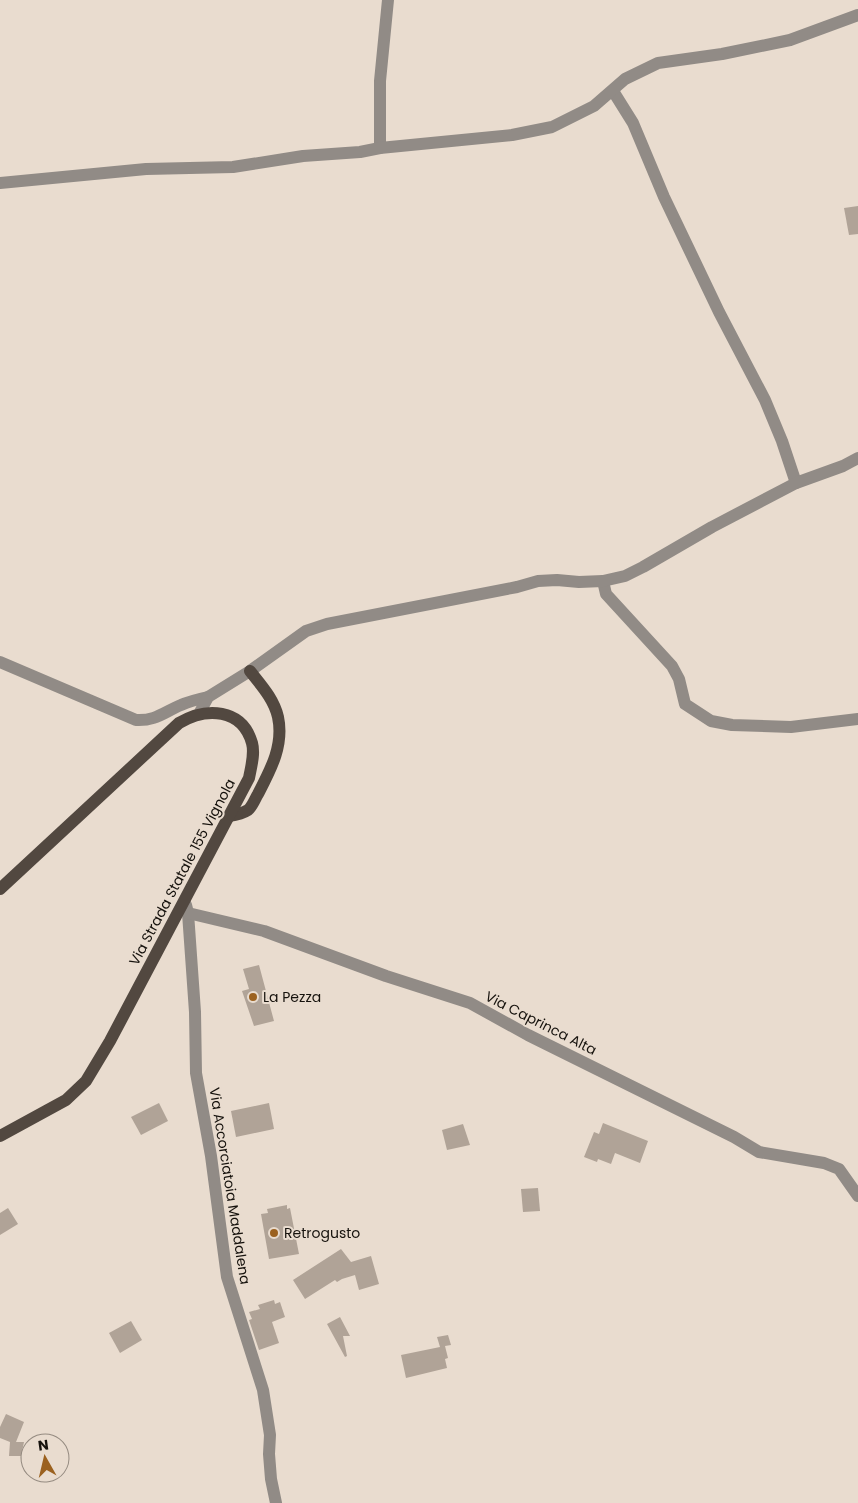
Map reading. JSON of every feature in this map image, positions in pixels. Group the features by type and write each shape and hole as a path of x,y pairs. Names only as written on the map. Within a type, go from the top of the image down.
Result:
{"main road":[{"path":"230,816 240,814 249,809 270,771 281,734 277,715 267,693 250,671"},
{"name":"Via Strada Statale 155 Vignola","path":"0,889 179,722 190,716 212,712 224,714 236,720 246,729 252,744 249,778 110,1041 86,1081 66,1100 0,1136"}],"street":[{"path":"380,148 380,81 388,0"},
{"path":"0,183 146,169 233,168 303,156 360,152 380,148 512,135 552,127 594,106 625,79 658,63 722,54 790,40 858,15"},
{"path":"613,91 633,123 668,206 719,312 765,400 782,441 796,483"},
{"path":"0,662 136,720 146,721 156,718 180,705 208,697 250,671 306,631 327,624 517,587 538,581 603,581 625,576 796,483 843,466 858,458"},
{"path":"603,581 606,594 672,666 679,679 684,704 712,721 732,725 791,727 858,719"},
{"path":"199,714 208,697"},
{"name":"Via Accorciatoia Maddalena","path":"183,900 188,913 195,1012 196,1073 211,1156 227,1276 263,1390 270,1435 271,1479 276,1503"},
{"name":"Via Caprinca Alta","path":"188,913 264,930 386,976 470,1003 528,1035 760,1152 824,1164 839,1169 858,1196"}],"building":[{"path":"858,206 858,234 849,235 844,208"},
{"path":"259,965 274,1021 254,1026 242,991 249,989 243,969"},
{"path":"159,1103 168,1121 141,1135 131,1117"},
{"path":"269,1103 274,1129 236,1137 231,1111"},
{"path":"603,1123 648,1141 640,1163 615,1153 611,1164 598,1159 597,1162 584,1157 594,1132 599,1134"},
{"path":"463,1124 470,1145 447,1150 442,1130"},
{"path":"538,1188 540,1211 523,1212 521,1189"},
{"path":"287,1205 287,1209 290,1208 299,1254 269,1259 261,1214 268,1213 267,1209"},
{"path":"8,1208 18,1224 0,1235 0,1213"},
{"path":"341,1249 351,1262 371,1256 379,1284 359,1290 355,1275 337,1282 335,1280 305,1299 293,1280"},
{"path":"274,1300 275,1304 280,1302 285,1317 272,1322 279,1343 259,1350 249,1320 252,1319 249,1312 260,1309 258,1305"},
{"path":"340,1317 350,1336 343,1336 347,1356 345,1357 327,1324"},
{"path":"131,1321 142,1340 120,1353 109,1333"},
{"path":"448,1335 451,1345 445,1346 448,1358 445,1359 447,1368 406,1378 401,1355 440,1347 437,1337"},
{"path":"6,1414 24,1422 16,1442 20,1442 20,1456 9,1456 10,1442 0,1438 0,1427"}],"place":[{"name":"La Pezza","path":"253,997"},
{"name":"Retrogusto","path":"274,1233"}]}
